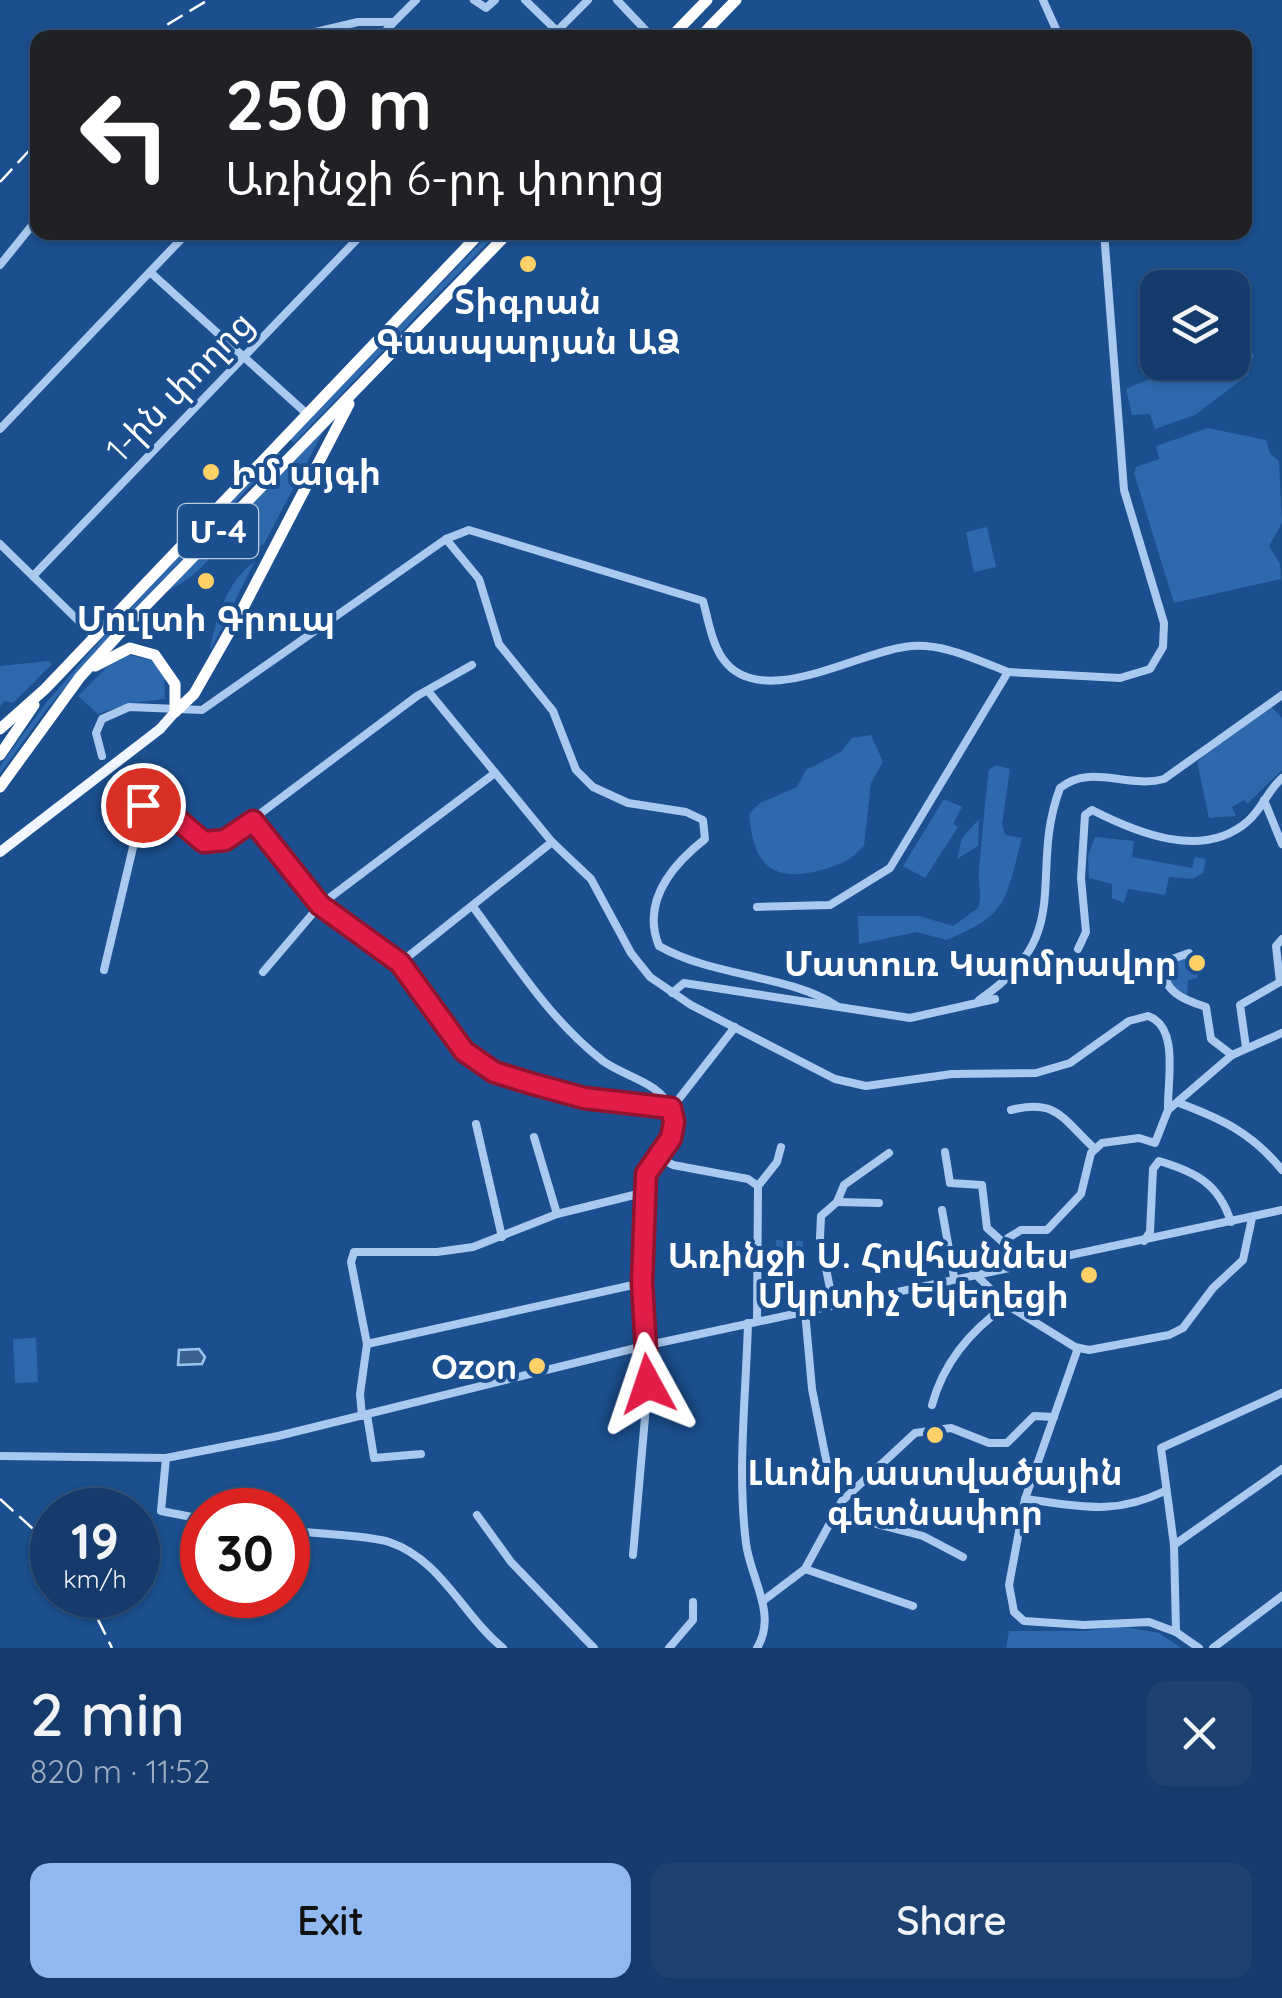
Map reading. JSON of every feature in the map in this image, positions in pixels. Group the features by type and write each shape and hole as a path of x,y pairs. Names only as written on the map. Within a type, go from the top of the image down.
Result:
{"highway":[{"path":"678,30 707,0"},
{"path":"707,30 736,0"},
{"name":"Մ-4","path":"0,754 44,690 474,240"},
{"name":"Մ-4","path":"0,786 80,677 127,625 501,240"},
{"path":"175,712 194,694 243,608 359,387"},
{"path":"279,442 289,445 291,455"},
{"path":"116,613 117,624 127,625"},
{"path":"80,677 115,653 145,650 171,673 175,712"},
{"path":"0,729 44,690"}],"main road":[{"path":"0,852 108,773 175,712"}],"street":[{"path":"386,30 416,0"},
{"path":"474,0 486,8 495,0"},
{"path":"526,0 551,30"},
{"path":"558,30 588,0"},
{"path":"618,0 646,30"},
{"path":"1043,0 1056,30"},
{"path":"324,30 358,22 394,22"},
{"path":"0,265 30,228"},
{"path":"0,429 180,240"},
{"name":"1-ին փողոց","path":"33,576 356,240"},
{"path":"102,756 96,733 102,719 115,711 202,710 446,539 469,530 703,601 720,656 736,674 762,683 822,671 906,646 939,648 1008,672 1120,678 1150,668 1162,647 1164,623 1124,490 1105,240"},
{"path":"150,272 306,414"},
{"path":"446,539 479,579 499,644 554,711 576,770 593,787 628,803 686,812 703,820 706,839 683,856 666,879 654,910 659,946 698,966 814,995 838,1006"},
{"path":"0,544 94,636"},
{"path":"122,776 143,805 166,810 204,842 225,840 428,691 472,665"},
{"path":"757,907 830,905 890,868 1008,672"},
{"path":"428,691 552,842 591,878 640,965 672,993 834,1079 866,1086 952,1074 1036,1073 1070,1063 1129,1021 1148,1016 1164,1027 1168,1040 1168,1110 1155,1143 1121,1138 1096,1148 1090,1153 1082,1194 1046,1230 1020,1230 1008,1238 999,1268"},
{"path":"980,1000 1018,970 1041,923 1060,788 1084,775 1147,783 1164,779 1282,695"},
{"path":"262,972 320,905 494,773"},
{"path":"1078,949 1086,932 1081,878 1085,815 1092,810 1138,830 1182,842 1227,838 1252,818 1282,778"},
{"path":"1264,800 1282,844"},
{"path":"104,970 143,805"},
{"path":"253,821 320,905 400,963 464,1051 494,1072 584,1098 671,1108"},
{"path":"400,963 474,908 552,842"},
{"path":"474,908 559,1022 606,1063 662,1094 671,1108 671,1138 646,1174 642,1283 648,1384 633,1556"},
{"path":"1246,1047 1240,1005 1280,982 1276,946 1282,939"},
{"path":"1189,952 1161,963 1167,985 1178,998 1206,1007 1211,1039 1232,1055"},
{"path":"672,993 684,984 910,1018 995,999"},
{"path":"671,1108 735,1027"},
{"path":"1168,1110 1232,1055 1282,1033"},
{"path":"1011,1110 1038,1103 1058,1112 1096,1148"},
{"path":"1178,1103 1240,1128 1260,1142 1282,1170"},
{"path":"476,1124 502,1237"},
{"path":"534,1137 557,1214"},
{"path":"757,1648 765,1627 764,1600 746,1544 758,1186 777,1162 780,1147"},
{"path":"945,1152 950,1183 982,1186 987,1228 1006,1245"},
{"path":"833,1304 820,1238 821,1216 837,1202 844,1185 890,1153"},
{"path":"659,1156 673,1165 748,1179 758,1186"},
{"path":"1143,1242 1150,1232 1151,1185 1159,1161 1202,1176 1224,1203 1231,1222"},
{"path":"421,1454 374,1458 360,1394 367,1344 350,1262 354,1252 437,1252 502,1237 557,1214 646,1192"},
{"path":"837,1202 879,1204"},
{"path":"942,1210 954,1278"},
{"path":"0,1456 166,1458 364,1416 644,1346 833,1304 1282,1210"},
{"path":"974,1273 1007,1305 1078,1348 1105,1347 1183,1328 1213,1288 1243,1260 1252,1218"},
{"path":"367,1344 642,1283"},
{"path":"932,1406 941,1373 987,1319 1007,1305"},
{"path":"804,1311 812,1390 827,1464"},
{"path":"1078,1348 1024,1499 1009,1584 1014,1612 1024,1621 1084,1625 1150,1622 1176,1632 1199,1648"},
{"path":"1176,1632 1174,1545 1161,1448 1282,1393"},
{"path":"764,1600 804,1568 834,1513 894,1450 926,1429 951,1428 999,1444 1016,1438 1034,1416 1054,1417"},
{"path":"166,1458 162,1511 180,1514"},
{"path":"1174,1545 1282,1469"},
{"path":"1024,1499 1102,1510 1136,1505 1166,1491"},
{"path":"834,1513 923,1536 964,1557"},
{"path":"477,1515 511,1562 594,1648"},
{"path":"310,1532 384,1540 410,1552 443,1580 487,1635 503,1648"},
{"path":"804,1568 913,1606"},
{"path":"1213,1648 1282,1596"},
{"path":"669,1648 693,1620 694,1602"}],"shaded area":[{"path":"483,240 490,240 294,443 290,439"},
{"path":"1147,380 1241,380 1195,415 1155,429 1150,414 1132,415 1126,389"},
{"path":"1208,428 1266,440 1270,453 1279,461 1282,523 1269,546 1280,564 1281,579 1174,603 1134,473 1136,467 1159,459 1156,446"},
{"path":"324,430 264,544 246,555 250,545 247,538 234,533 239,514"},
{"path":"277,451 280,454 130,615 127,612"},
{"path":"225,527 216,549 202,567 164,593"},
{"path":"987,527 996,567 974,572 966,532"},
{"path":"255,561 211,649 210,649 224,600"},
{"path":"109,630 113,633 49,706 0,774 0,766 46,703"},
{"path":"127,654 154,661 164,676 165,699 130,703 98,714 78,696 114,660"},
{"path":"49,661 52,664 13,703 5,701 0,706 0,666"},
{"path":"1269,704 1282,718 1282,770 1247,804 1244,800 1232,807 1236,816 1209,818 1197,762"},
{"path":"871,735 883,762 871,783 864,846 845,861 822,870 790,874 769,866 755,847 749,814 760,803 797,787 806,770 841,752 852,738"},
{"path":"996,765 1010,769 1002,824 1005,835 1022,838 1007,891 994,913 946,940 917,932 859,944 858,916 919,916 953,926 978,908 987,783 989,770"},
{"path":"944,799 962,807 953,824 958,827 925,878 903,866"},
{"path":"979,819 978,846 957,859 962,838"},
{"path":"1095,837 1134,841 1132,857 1192,868 1195,857 1206,859 1203,873 1192,879 1169,877 1165,895 1128,889 1124,903 1112,898 1112,884 1089,878 1088,856"},
{"path":"1185,957 1203,959 1197,978 1188,980 1187,997 1170,985 1163,964"},
{"path":"776,1240 803,1241 802,1256 775,1254"},
{"path":"36,1338 38,1382 15,1383 13,1339"},
{"path":"199,1349 205,1357 202,1364 178,1365 179,1350"},
{"path":"1120,1626 1159,1633 1181,1648 1006,1648 1009,1631 1086,1631"}],"railway":[{"path":"158,30 208,0"},
{"path":"0,182 30,150"},
{"path":"0,1499 30,1526"},
{"path":"97,1618 112,1648"}],"place":[{"name":"Տիգրան Գասպարյան ԱՁ","path":"528,264"},
{"name":"Իմ այգի","path":"211,472"},
{"name":"Մուլտի Գրուպ","path":"206,581"},
{"name":"Մատուռ Կարմրավոր","path":"1197,963"},
{"name":"Առինջի Ս. Հովհաննես Մկրտիչ Եկեղեցի","path":"1089,1275"},
{"name":"Ozon","path":"537,1366"},
{"name":"Լևոնի աստվածային գետնափոր","path":"935,1435"}],"route":[{"path":"143,805 166,810 204,842 225,840 253,821 320,905 400,963 464,1051 494,1072 584,1098 671,1108 671,1138 646,1174 642,1283 648,1384"}]}
